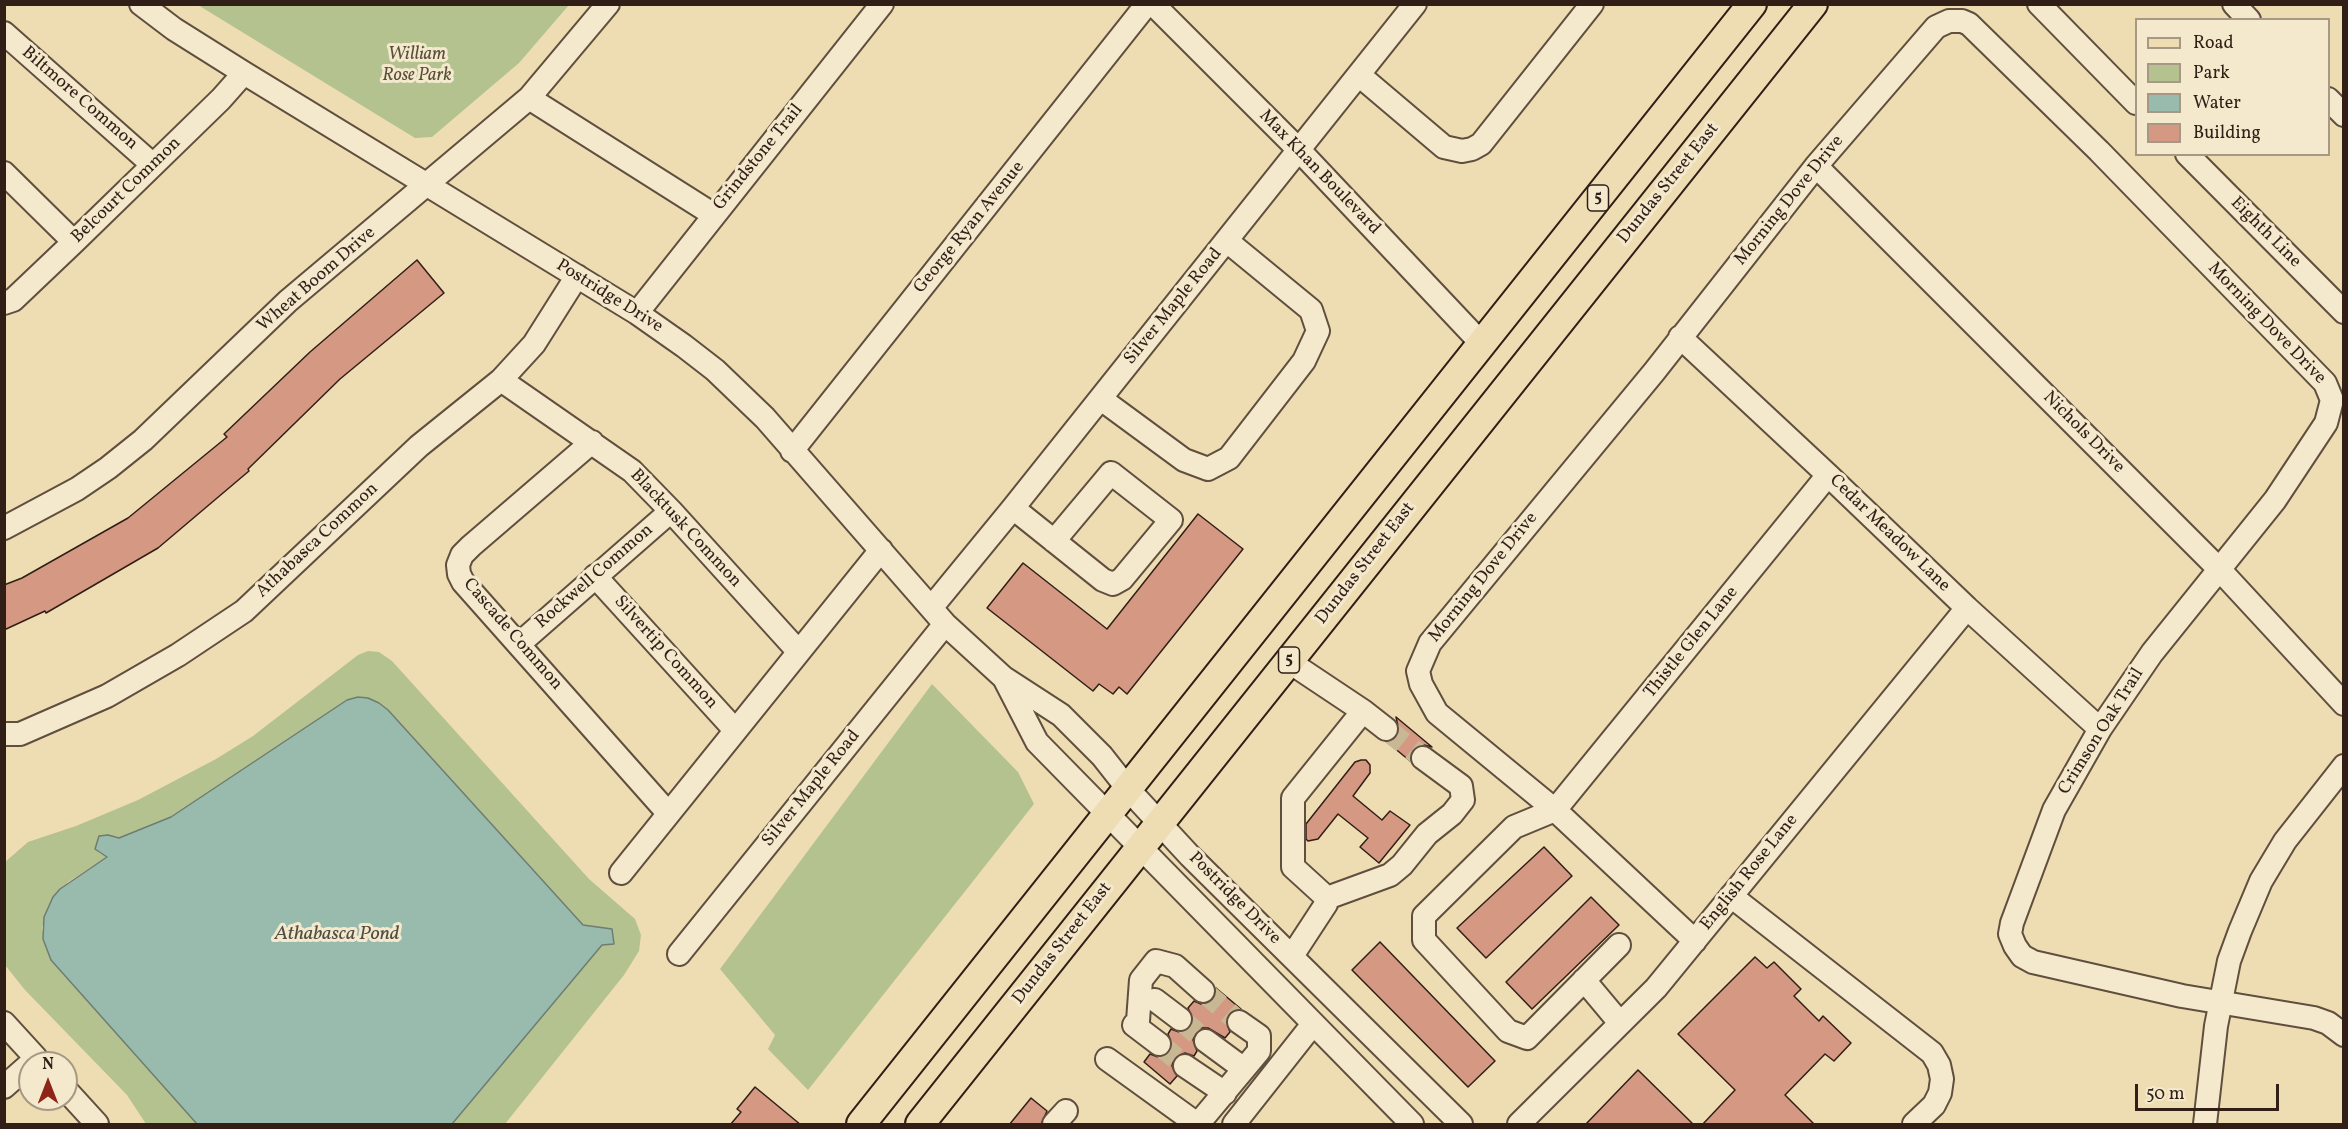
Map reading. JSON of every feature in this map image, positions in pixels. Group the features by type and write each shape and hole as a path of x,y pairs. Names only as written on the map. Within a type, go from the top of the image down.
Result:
{"main road":[{"name":"5","path":"861,1125 1752,4"},
{"name":"Dundas Street East","path":"920,1125 1813,4"}],"street":[{"name":"Postridge Drive","path":"141,4 244,73 637,313 684,345 715,370 765,418 938,616 1004,678 1061,716 1102,756 1128,789 1190,856 1461,1125"},
{"name":"Wheat Boom Drive","path":"4,528 77,489 130,451 288,301 529,98 608,4"},
{"name":"Grindstone Trail","path":"637,313 882,4"},
{"name":"George Ryan Avenue","path":"792,451 1147,4"},
{"name":"Max Khan Boulevard","path":"1153,4 1299,150 1482,344"},
{"name":"Silver Maple Road","path":"679,954 938,616 1013,508 1415,4"},
{"path":"1359,75 1444,147 1462,151 1472,149 1481,144 1592,4"},
{"path":"2038,4 2135,102"},
{"path":"2234,4 2247,18"},
{"name":"Morning Dove Drive","path":"1695,940 1555,810 1437,713 1421,684 1418,671 1430,643 1654,372 1816,166 1936,27 1949,21 1969,24 2099,151 2325,383 2331,395 2332,406 2326,423 2275,500 2219,569"},
{"name":"Biltmore Common","path":"8,42 153,165"},
{"name":"Belcourt Common","path":"4,303 14,300 244,73"},
{"path":"529,98 714,215"},
{"path":"2330,101 2343,114"},
{"name":"Eighth Line","path":"2189,156 2343,312"},
{"name":"Nichols Drive","path":"1816,166 2219,569 2343,704"},
{"path":"4,173 74,242"},
{"path":"1101,399 1184,460 1208,469 1229,458 1304,361 1318,331 1311,309 1227,241"},
{"name":"Athabasca Common","path":"4,734 20,734 107,696 178,655 243,611 419,446 501,380 534,344 577,276"},
{"name":"Cedar Meadow Lane","path":"1680,338 1967,608 2100,729"},
{"name":"Blacktusk Common","path":"501,380 632,471 798,651"},
{"name":"Cascade Common","path":"592,442 490,528 462,555 458,565 459,574 463,582 668,813"},
{"path":"1013,508 1054,541 1103,580 1113,584 1122,579 1170,520 1111,473 1054,541"},
{"name":"Thistle Glen Lane","path":"1555,810 1828,475"},
{"name":"Rockwell Common","path":"519,644 671,511"},
{"path":"621,873 880,550"},
{"name":"Crimson Oak Trail","path":"2219,569 2152,653 2100,729 2054,810 2010,934 2022,956 2033,962 2221,1004 2314,1018 2328,1023 2343,1035"},
{"name":"Silvertip Common","path":"595,576 735,730"},
{"name":"English Rose Lane","path":"1519,1125 1656,988 1967,608"},
{"path":"1288,661 1386,729"},
{"name":"Postridge Drive","path":"1004,678 1037,742 1412,1125"},
{"path":"1327,898 1293,867 1293,798 1363,711"},
{"path":"1327,898 1390,875 1402,865 1427,834 1452,814 1462,800 1461,786 1423,758"},
{"path":"2205,1125 2216,1026 2229,961 2261,881 2285,841 2343,766"},
{"path":"1555,810 1514,827 1424,916 1424,940 1508,1031 1527,1038 1619,945"},
{"path":"1731,896 1932,1053 1940,1072 1940,1093 1934,1105 1914,1125"},
{"path":"1292,956 1326,904 1327,898"},
{"path":"1159,1044 1136,1023 1141,980 1156,961 1175,966 1203,991"},
{"path":"1584,980 1620,1023"},
{"path":"1155,1000 1180,1019"},
{"path":"1234,1125 1310,1021"},
{"path":"1107,1059 1198,1125 1259,1051 1259,1036 1239,1022"},
{"path":"4,1023 26,1051"},
{"path":"1206,1041 1244,1069"},
{"path":"1185,1066 1225,1093"},
{"path":"4,1087 18,1076"},
{"path":"78,1104 97,1125"}],"green space":[{"name":"William Rose Park","path":"198,5 569,5 519,63 432,137 415,138"},
{"path":"368,651 379,652 392,661 589,879 635,919 641,935 639,951 624,975 505,1124 452,1124 602,945 613,944 583,925 388,710 369,698 358,697 171,817 119,838 108,835 98,852 107,857 68,882 48,907 42,928 51,960 197,1124 146,1124 127,1095 25,990 5,965 5,862 28,842 76,826 138,800 216,759 253,736 358,655"},
{"path":"932,684 1018,772 1034,804 808,1090 768,1049 775,1035 720,969"}],"water":[{"name":"Athabasca Pond","path":"358,697 368,698 388,710 583,925 612,929 614,944 602,945 452,1124 197,1124 51,960 43,939 44,917 53,897 60,889 107,857 95,849 99,836 108,835 119,838 171,817 347,700"}],"building":[{"path":"417,260 444,293 340,379 248,469 249,471 158,548 46,613 45,611 4,630 4,585 22,578 128,518 227,437 224,434 310,352"},
{"path":"1198,514 1243,549 1127,694 1119,687 1113,694 1099,684 1093,691 987,608 1023,563 1107,629"},
{"path":"1396,717 1432,747 1417,746 1412,751 1410,761 1387,742 1396,738 1399,731"},
{"path":"1366,760 1370,765 1370,773 1353,796 1382,820 1390,811 1410,825 1379,863 1360,847 1368,838 1338,814 1318,839 1308,841 1306,839 1306,824 1355,762"},
{"path":"1544,847 1572,876 1486,958 1457,928"},
{"path":"1591,897 1619,925 1532,1009 1506,982"},
{"path":"1380,942 1495,1061 1468,1087 1352,970"},
{"path":"1755,957 1767,968 1774,962 1801,989 1794,996 1819,1021 1823,1016 1851,1043 1834,1061 1825,1054 1785,1095 1815,1125 1702,1125 1735,1090 1678,1034"},
{"path":"1216,988 1241,1009 1233,1010 1228,1015 1226,1021 1230,1032 1225,1038 1208,1028 1201,1028 1193,1040 1197,1051 1194,1056 1185,1053 1174,1058 1172,1066 1177,1076 1170,1084 1144,1062 1150,1054 1158,1057 1169,1053 1172,1045 1168,1034 1171,1029 1179,1032 1190,1028 1193,1020 1188,1008 1194,1001 1201,1004 1213,1000"},
{"path":"1638,1070 1694,1125 1585,1125"},
{"path":"755,1087 801,1125 730,1125 741,1112 737,1109"},
{"path":"1031,1098 1047,1111 1041,1125 1009,1125"}],"tunnel":[{"path":"1386,729 1423,758"},
{"path":"1203,991 1239,1022"},
{"path":"1180,1019 1206,1041"},
{"path":"1159,1044 1185,1066"}]}
